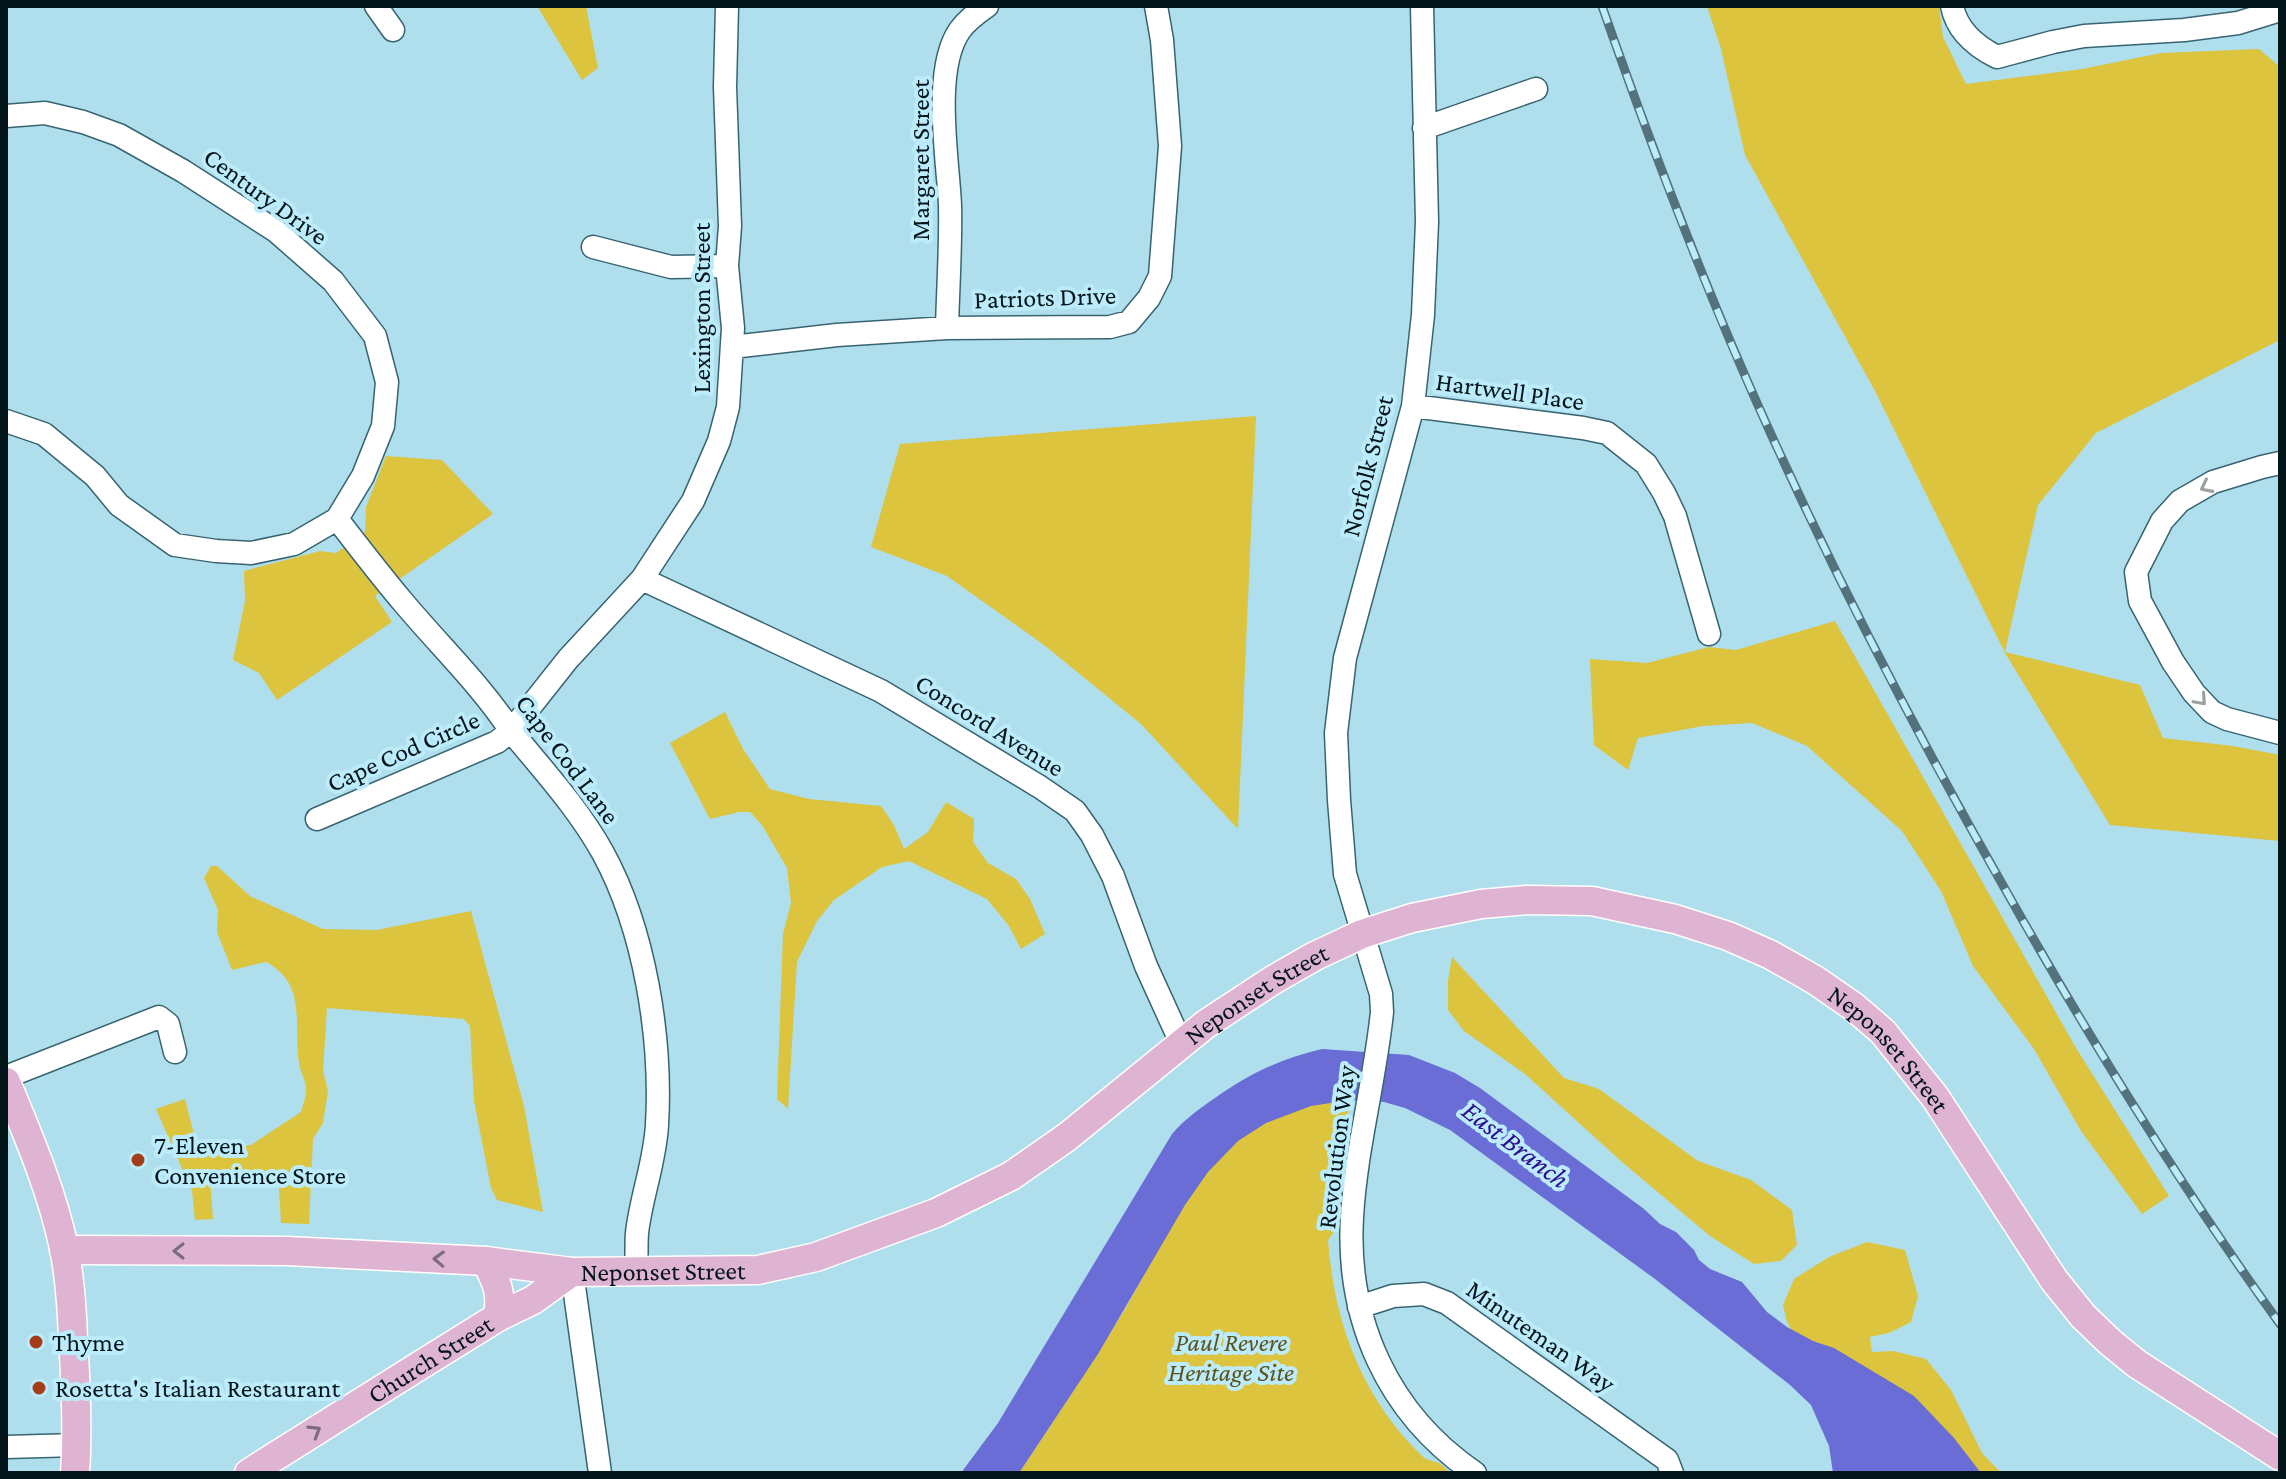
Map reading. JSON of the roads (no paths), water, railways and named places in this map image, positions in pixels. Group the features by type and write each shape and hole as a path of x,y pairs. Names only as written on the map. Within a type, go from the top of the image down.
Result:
{"main road":[{"name":"Neponset Street","path":"64,1250 287,1251 486,1261 572,1272 758,1270 816,1257 936,1213 1011,1176 1067,1137 1206,1024 1273,980 1362,934 1412,918 1481,904 1527,900 1592,901 1675,919 1728,936 1771,955 1854,1007 1915,1070 2054,1280 2083,1316 2137,1364 2280,1456"},
{"path":"6,1079 58,1222 64,1250 71,1305 76,1459"},
{"path":"486,1261 499,1287 498,1317"},
{"name":"Church Street","path":"249,1473 498,1317 533,1300 572,1272"}],"street":[{"path":"376,6 393,30"},
{"name":"Lexington Street","path":"511,731 568,659 642,579 693,501 719,441 728,407 733,328 727,266 730,226 725,87 727,6"},
{"name":"Margaret Street","path":"947,328 950,205 944,143 944,88 949,57 958,33 987,6"},
{"name":"Patriots Drive","path":"732,347 837,335 947,328 1110,327 1129,322 1149,298 1160,276 1170,146 1162,40 1156,6"},
{"name":"Norfolk Street","path":"1362,934 1345,874 1336,747 1339,700 1352,630 1413,406 1423,315 1427,222 1422,6"},
{"path":"1952,6 1955,21 1979,48 1997,57 2084,36 2184,30 2238,23 2280,10"},
{"path":"1424,128 1536,89"},
{"name":"Century Drive","path":"6,116 45,113 119,135 183,171 276,231 333,281 375,336 387,382 383,426 363,476 337,519 294,544 251,553 175,545 119,505 95,476 44,434 6,421"},
{"path":"593,247 671,267 727,266"},
{"name":"Hartwell Place","path":"1413,406 1553,423 1607,433 1646,464 1664,493 1675,516 1709,634"},
{"path":"2280,463 2213,482 2180,501 2162,521 2136,572 2140,601 2173,662 2194,693 2212,712 2227,719 2280,733"},
{"name":"Cape Cod Lane","path":"337,519 575,810 603,853 625,901 640,949 657,1048 657,1128 637,1234 636,1270"},
{"name":"Concord Avenue","path":"642,579 881,691 1075,811 1092,835 1113,876 1146,966 1182,1045"},
{"name":"Cape Cod Circle","path":"317,819 497,742 511,731"},
{"name":"Revolution Way","path":"1362,934 1381,994 1380,1031 1352,1216 1351,1247 1359,1307 1374,1354 1395,1393 1433,1439 1475,1473"},
{"path":"6,1079 159,1017 168,1024 175,1052"},
{"path":"572,1272 600,1473"},
{"name":"Minuteman Way","path":"1359,1307 1393,1296 1424,1294 1447,1303 1667,1460 1672,1473"},
{"path":"6,1447 76,1459"}],"water":[{"name":"East Branch","path":"1322,1049 1409,1055 1455,1073 1480,1088 1660,1224 1676,1232 1710,1269 1742,1282 1767,1312 1787,1327 1834,1348 1914,1396 1954,1438 1981,1473 1833,1473 1829,1446 1811,1405 1655,1279 1450,1130 1405,1108 1384,1102 1350,1100 1311,1106 1266,1123 1238,1141 1208,1172 1185,1205 1098,1354 1019,1473 961,1473 998,1423 1172,1134 1198,1110 1240,1081 1280,1062"}],"railway":[{"path":"1602,6 1712,299 1813,524 1892,682 1976,838 2103,1055 2171,1165 2280,1324"}],"place":[{"name":"7-Eleven Convenience Store","path":"138,1160"},
{"name":"Thyme","path":"36,1342"},
{"name":"Rosetta's Italian Restaurant","path":"39,1388"}],"park label":[{"name":"Paul Revere Heritage Site","path":"1231,1357"}]}
